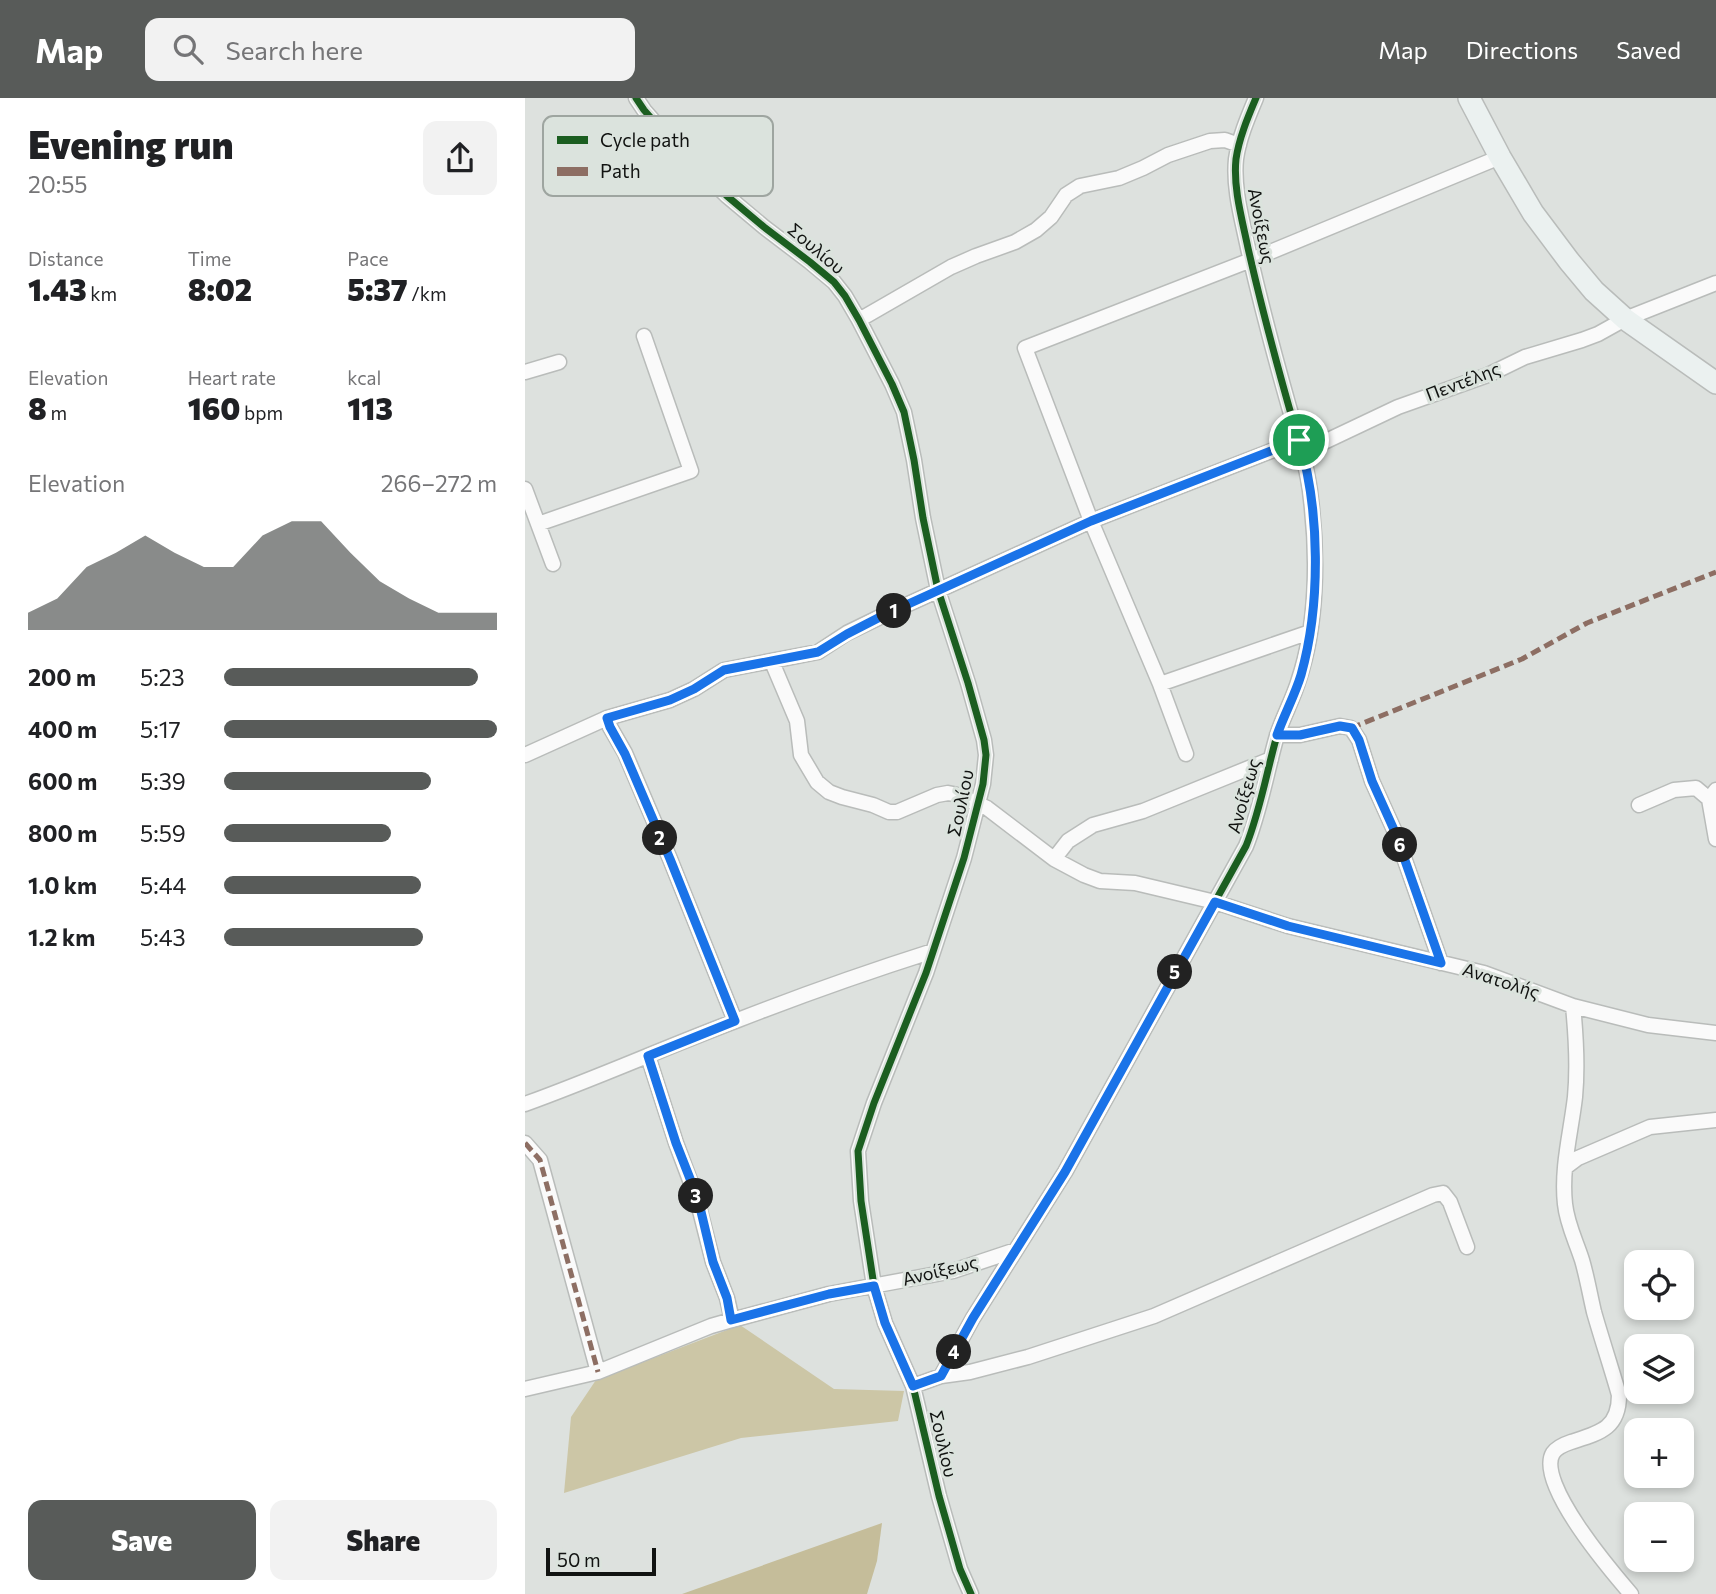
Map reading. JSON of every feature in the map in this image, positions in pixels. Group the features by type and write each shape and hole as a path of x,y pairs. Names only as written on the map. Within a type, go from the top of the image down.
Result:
{"street":[{"name":"Σουλίου","path":"636,98 651,116"},
{"name":"Ανοίξεως","path":"525,1390 598,1372 731,1320 829,1294 953,1271 1016,1250 1065,1172 1252,833 1277,735 1300,678 1310,632 1314,526 1311,497 1301,446 1263,313 1241,217 1236,181 1239,145 1256,98"},
{"path":"1469,98 1532,213 1594,291 1625,319 1716,383"},
{"path":"859,320 951,267 1015,242 1037,230 1051,217 1066,195 1080,186 1119,178 1168,155 1210,141 1225,140 1239,145"},
{"path":"1186,754 1160,684 1091,521 1025,348 1251,260 1500,157"},
{"name":"Σουλίου","path":"729,196 834,282 859,320 892,384 904,412 938,590 984,740 985,771 964,858 933,951 857,1151 861,1201 874,1286 890,1333 913,1386 939,1496 960,1569 971,1594"},
{"name":"Πεντέλης","path":"525,755 607,718 670,700 724,670 818,652 847,634 938,590 1091,521 1301,446 1488,375 1525,357 1598,334 1625,319 1716,283"},
{"path":"538,524 691,471 644,336"},
{"path":"525,372 559,362"},
{"path":"525,489 553,565"},
{"path":"1160,684 1310,632"},
{"name":"Ανατολής","path":"772,662 797,721 801,755 813,776 829,792 892,812 929,797 958,795 979,803 1002,818 1054,859 1100,881 1135,883 1215,902 1288,926 1484,973 1573,1006 1648,1025 1716,1033"},
{"path":"607,718 670,859 735,1021"},
{"path":"1277,735 1300,735 1340,726 1352,728 1395,832 1441,963"},
{"path":"1054,859 1068,841 1093,825 1143,811 1271,759"},
{"path":"1639,805 1674,790 1696,788 1712,794 1716,839"},
{"path":"525,1104 814,991 933,951"},
{"path":"1573,1006 1577,1065 1564,1190 1567,1220 1582,1262 1619,1395 1619,1405 1609,1426 1565,1444 1554,1452 1551,1469 1574,1522 1631,1594"},
{"path":"648,1056 676,1143 698,1199 713,1262 727,1298 731,1320"},
{"path":"1566,1167 1578,1158 1650,1126 1716,1120"},
{"path":"525,1143 540,1160 598,1372"},
{"path":"913,1386 941,1376 970,1372 1028,1357 1154,1315 1433,1195 1443,1193 1450,1202 1467,1247"},
{"path":"941,1376 973,1318 1016,1250"}],"shaded area":[{"path":"740,1325 834,1389 904,1391 898,1421 741,1438 564,1493 571,1417 596,1380"},
{"path":"882,1523 877,1561 867,1594 682,1594"}],"marked path":[{"path":"1351,728 1522,659 1587,623 1716,572"},
{"path":"525,1143 540,1160 598,1372"}],"cycle path":[{"path":"636,98 649,116"},
{"path":"941,1376 973,1318 1065,1172 1246,846 1276,739 1297,687 1305,658 1313,614 1315,567 1310,488 1257,288 1236,181 1239,143 1256,98"},
{"path":"727,196 834,282 859,320 892,384 904,412 938,590 984,740 986,755 983,784 964,858 926,973 874,1103 858,1151 861,1201 874,1286 885,1323 913,1386 939,1496 960,1569 971,1594"}],"route":[{"path":"1299,440 1314,526 1313,606 1300,678 1277,735 1300,735 1340,726 1352,728 1395,832 1441,963 1288,926 1215,902 1065,1172 973,1318 941,1376 913,1386 885,1323 874,1286 829,1294 731,1320 727,1298 713,1262 698,1199 676,1143 648,1056 735,1021 670,859 607,718 670,700 724,670 818,652 882,616 1091,521 1299,440"}]}
